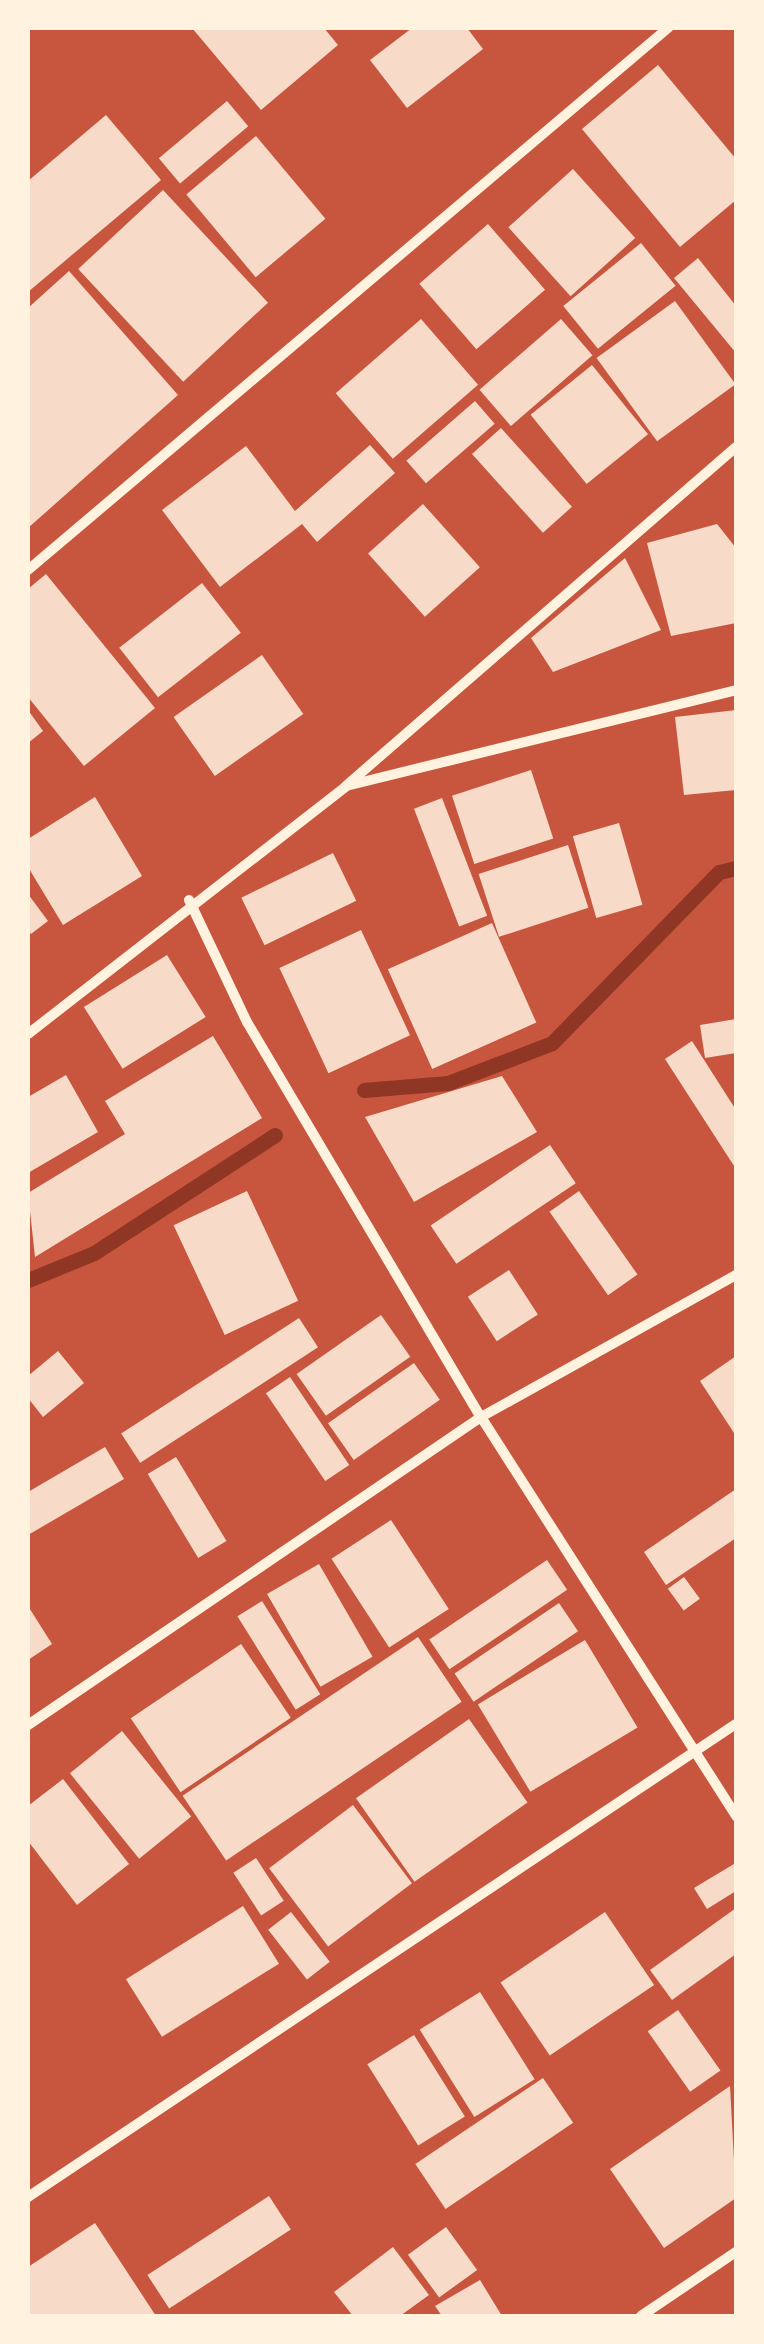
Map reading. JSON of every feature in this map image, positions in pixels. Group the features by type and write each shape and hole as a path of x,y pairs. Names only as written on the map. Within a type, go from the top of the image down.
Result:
{"street":[{"path":"28,570 668,28"},
{"path":"28,1034 189,900 346,786 736,447"},
{"path":"346,786 736,690"},
{"path":"189,900 247,1022 481,1417 736,1816"},
{"path":"28,1725 481,1417 736,1274"},
{"path":"28,2197 736,1724"},
{"path":"641,2316 736,2252"}],"building":[{"path":"192,28 324,28 338,45 261,110"},
{"path":"412,28 467,28 483,49 407,108 370,60"},
{"path":"658,65 736,159 736,200 680,247 582,129"},
{"path":"227,101 248,126 180,183 159,158"},
{"path":"106,115 161,180 28,292 28,181"},
{"path":"256,136 325,219 256,277 186,194"},
{"path":"573,169 635,238 571,296 508,227"},
{"path":"163,190 268,303 183,382 78,269"},
{"path":"488,224 545,290 476,349 419,284"},
{"path":"641,243 676,286 598,349 563,306"},
{"path":"698,258 736,306 736,353 674,278"},
{"path":"69,271 178,395 28,528 28,308"},
{"path":"675,301 736,384 657,441 597,358"},
{"path":"421,319 478,385 393,459 336,393"},
{"path":"561,319 592,355 511,426 479,390"},
{"path":"592,365 648,434 587,484 531,415"},
{"path":"475,401 495,424 426,483 406,461"},
{"path":"501,428 572,507 543,533 472,454"},
{"path":"370,445 395,473 317,542 302,524 220,587 162,510 246,446 295,511"},
{"path":"423,504 480,567 425,617 368,554"},
{"path":"717,524 736,548 736,623 671,636 647,543"},
{"path":"625,558 661,630 553,672 531,638"},
{"path":"46,574 155,708 84,766 28,697 28,589"},
{"path":"202,583 241,633 158,697 119,648"},
{"path":"262,655 303,714 215,776 174,717"},
{"path":"28,710 43,731 28,743"},
{"path":"736,710 736,790 684,795 675,717"},
{"path":"531,770 553,838 474,864 452,796"},
{"path":"95,797 142,876 63,925 28,867 28,839"},
{"path":"442,798 487,916 459,926 414,809"},
{"path":"619,823 642,905 596,918 573,836"},
{"path":"568,845 588,908 499,937 479,874"},
{"path":"333,853 356,901 265,945 241,898"},
{"path":"28,894 48,921 31,934 28,929"},
{"path":"492,923 536,1023 432,1069 388,969"},
{"path":"361,930 410,1035 328,1073 279,968"},
{"path":"167,955 206,1017 123,1069 84,1007"},
{"path":"736,1019 736,1053 705,1058 700,1025"},
{"path":"213,1036 262,1118 35,1257 28,1193 125,1134 105,1101"},
{"path":"692,1041 736,1110 736,1169 665,1059"},
{"path":"66,1075 98,1132 28,1173 28,1097"},
{"path":"502,1076 537,1132 414,1202 365,1117"},
{"path":"550,1145 576,1183 456,1264 431,1226"},
{"path":"247,1191 298,1301 225,1335 174,1225"},
{"path":"579,1191 638,1275 608,1295 550,1212"},
{"path":"509,1270 538,1314 497,1341 468,1297"},
{"path":"381,1315 410,1357 326,1416 297,1374"},
{"path":"299,1318 318,1347 140,1463 121,1433"},
{"path":"58,1351 84,1383 43,1417 28,1398 28,1376"},
{"path":"736,1356 736,1436 700,1381"},
{"path":"414,1363 440,1400 354,1460 328,1423"},
{"path":"290,1377 349,1465 325,1481 266,1393"},
{"path":"105,1447 124,1479 28,1535 28,1492"},
{"path":"176,1457 226,1541 198,1558 148,1474"},
{"path":"736,1489 736,1538 666,1585 644,1552"},
{"path":"391,1520 449,1609 389,1648 331,1559"},
{"path":"547,1560 567,1590 449,1669 429,1639"},
{"path":"319,1564 372,1657 321,1687 267,1594"},
{"path":"684,1577 700,1599 684,1611 668,1589"},
{"path":"262,1601 320,1694 296,1710 237,1616"},
{"path":"559,1603 578,1631 474,1702 455,1673"},
{"path":"28,1606 52,1644 28,1660"},
{"path":"418,1637 462,1702 226,1860 183,1796"},
{"path":"585,1640 638,1727 530,1792 478,1704"},
{"path":"241,1644 291,1718 181,1792 131,1718"},
{"path":"469,1719 528,1803 414,1882 356,1798"},
{"path":"122,1731 191,1816 139,1859 70,1773"},
{"path":"63,1779 129,1864 77,1905 28,1841 28,1806"},
{"path":"353,1805 412,1883 328,1946 269,1868"},
{"path":"256,1858 284,1901 261,1915 233,1873"},
{"path":"734,1864 736,1891 707,1909 694,1888"},
{"path":"243,1906 279,1964 162,2037 126,1979"},
{"path":"736,1908 736,1954 672,2000 650,1970"},
{"path":"291,1912 330,1962 307,1979 268,1930"},
{"path":"605,1912 654,1985 550,2055 501,1982"},
{"path":"480,1992 535,2079 474,2117 420,2030"},
{"path":"678,2010 720,2071 690,2092 648,2031"},
{"path":"414,2035 465,2116 418,2146 367,2064"},
{"path":"543,2078 573,2123 446,2209 415,2164"},
{"path":"730,2086 736,2198 664,2248 610,2169"},
{"path":"269,2196 291,2230 169,2309 147,2275"},
{"path":"95,2223 156,2316 28,2316 28,2267"},
{"path":"446,2227 477,2270 439,2298 408,2255"},
{"path":"393,2247 429,2295 400,2316 353,2316 334,2292"},
{"path":"480,2280 502,2316 442,2316 435,2306"}],"waterway":[{"path":"364,1090 448,1083 552,1043 719,872 736,868"},
{"path":"28,1280 94,1253 275,1135"}]}
